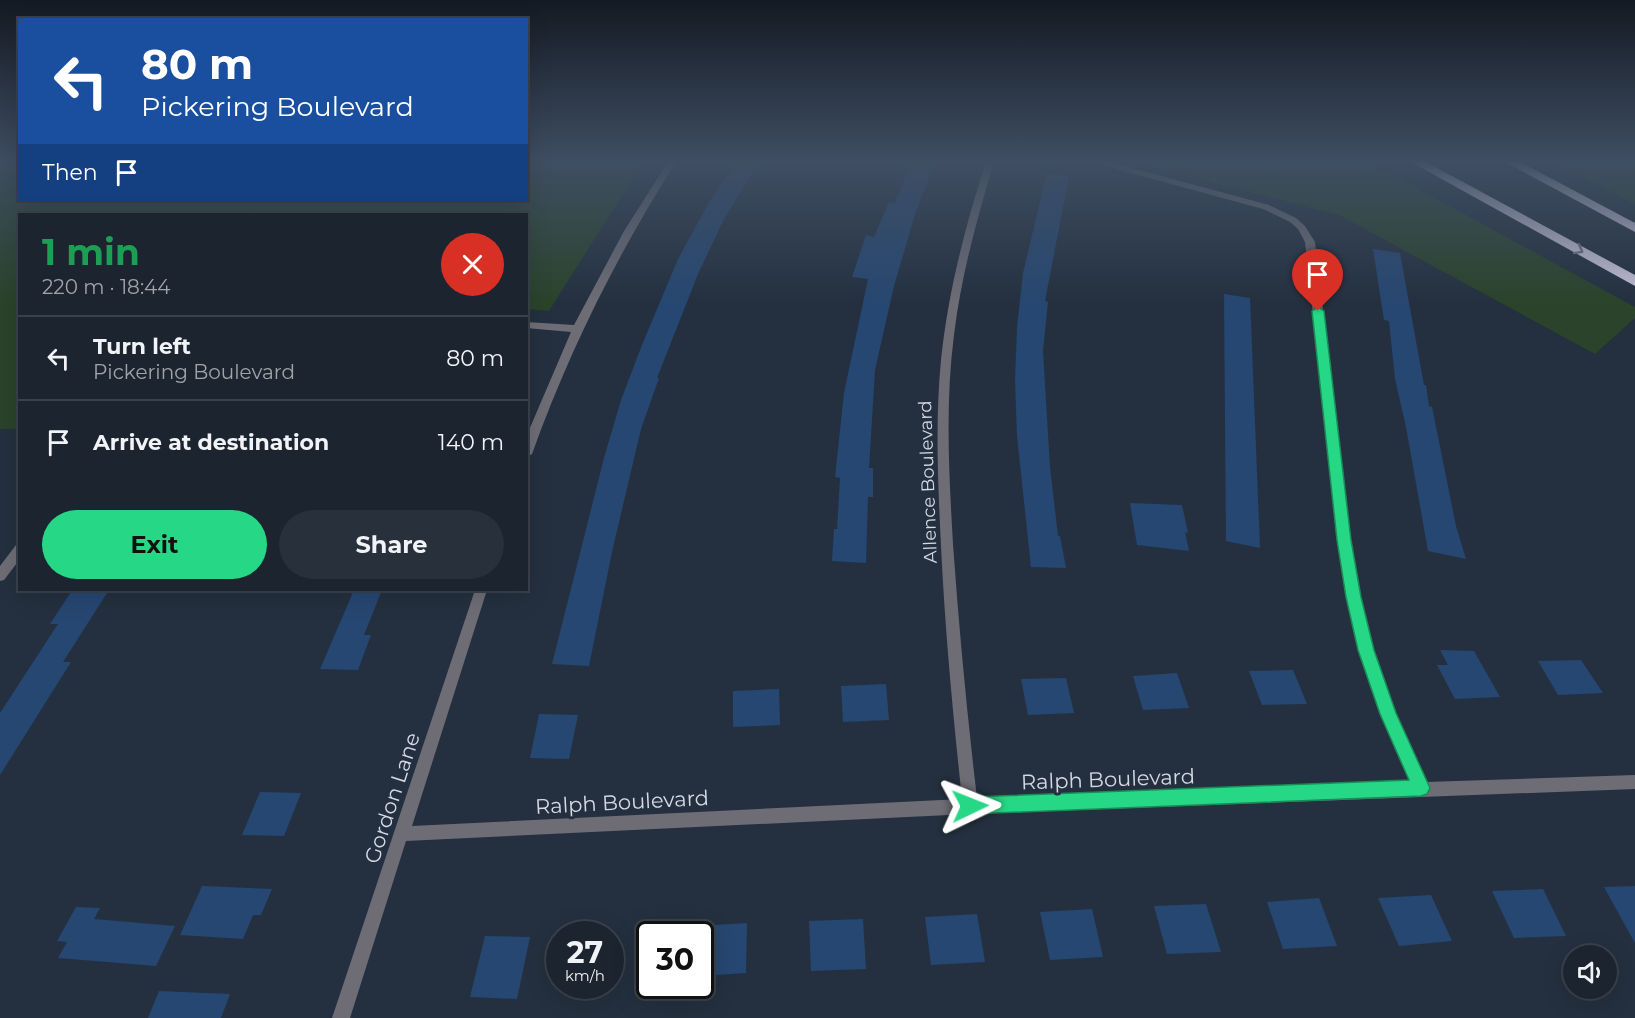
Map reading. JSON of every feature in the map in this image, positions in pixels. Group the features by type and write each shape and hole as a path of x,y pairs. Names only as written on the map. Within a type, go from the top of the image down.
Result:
{"highway":[{"path":"1504,210 1635,281"},
{"path":"1600,210 1635,228"}],"street":[{"path":"528,448 547,394 576,329 643,210"},
{"name":"Allence Boulevard","path":"970,806 960,716 949,572 943,443 944,396 951,318 960,266 976,210"},
{"path":"1271,210 1293,220 1302,228 1310,242 1344,540 1353,597 1366,650 1388,714 1421,788"},
{"path":"528,325 576,329"},
{"path":"0,576 18,552"},
{"name":"Gordon Lane","path":"341,1018 481,591"},
{"name":"Ralph Boulevard","path":"402,834 970,806 1635,782"}],"green space":[{"path":"0,210 613,210 549,311 528,309 528,213 18,213 18,429 0,429"},
{"path":"1318,210 1455,210 1635,307 1635,318 1595,354 1339,215"}],"building":[{"path":"705,210 730,210 698,274 657,378 659,378 641,429 612,552 589,666 552,664 621,400 678,259"},
{"path":"886,210 917,210 894,286 875,370 869,468 873,468 873,497 868,497 866,563 832,561 834,529 837,529 840,478 835,477 844,393 868,279 852,277 866,235 874,237"},
{"path":"1038,210 1063,210 1045,301 1048,302 1043,351 1050,467 1058,536 1060,536 1066,568 1031,567 1017,436 1015,380 1017,327 1023,273"},
{"path":"1373,249 1400,253 1424,385 1426,385 1429,406 1432,407 1456,526 1466,559 1428,551 1395,379 1389,321 1384,320"},
{"path":"1224,294 1250,298 1260,548 1226,541"},
{"path":"1130,503 1182,505 1189,551 1137,545"},
{"path":"354,591 382,591 364,635 371,635 358,670 320,669"},
{"path":"71,592 107,593 63,662 71,662 0,775 0,713 58,624 50,624"},
{"path":"1440,650 1474,651 1500,697 1455,699 1437,665 1448,665"},
{"path":"1581,660 1603,693 1558,695 1538,661"},
{"path":"1293,670 1307,704 1262,705 1249,671"},
{"path":"1177,673 1189,708 1143,710 1133,676"},
{"path":"1066,678 1074,713 1028,715 1021,679"},
{"path":"886,684 889,720 843,722 841,686"},
{"path":"779,689 780,725 733,727 733,691"},
{"path":"539,714 578,715 569,759 530,758"},
{"path":"260,792 301,793 284,836 242,835"},
{"path":"202,886 272,889 261,915 253,915 243,939 180,935"},
{"path":"1635,886 1635,943 1604,887"},
{"path":"1543,889 1566,936 1514,938 1492,891"},
{"path":"1431,895 1452,941 1399,946 1378,898"},
{"path":"1319,898 1337,946 1283,949 1267,902"},
{"path":"1206,904 1221,952 1167,954 1154,906"},
{"path":"76,907 100,908 94,919 175,926 156,966 58,958 67,942 57,941"},
{"path":"1092,909 1103,957 1050,960 1040,912"},
{"path":"977,914 985,962 931,965 925,917"},
{"path":"863,919 866,969 811,971 809,921"},
{"path":"747,923 746,973 714,975 714,925"},
{"path":"485,936 530,937 517,999 470,997"},
{"path":"159,991 230,994 221,1018 148,1018"}],"route":[{"path":"970,806 1421,788 1388,714 1366,650 1353,597 1344,540 1318,311"}]}
